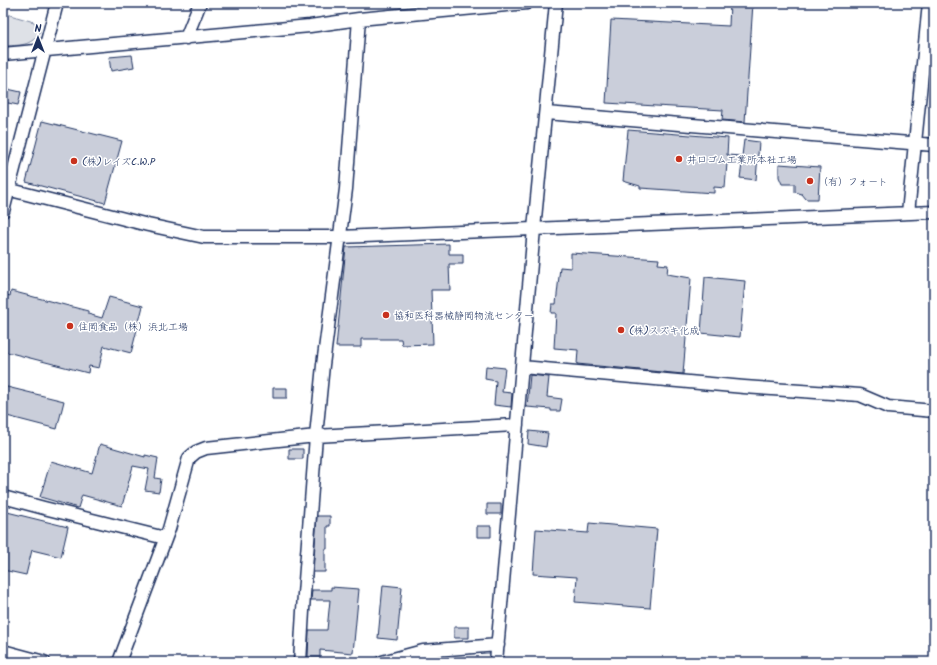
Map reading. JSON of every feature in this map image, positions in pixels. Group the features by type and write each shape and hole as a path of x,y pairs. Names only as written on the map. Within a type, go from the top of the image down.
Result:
{"street":[{"path":"3,211 6,188 57,3"},
{"path":"186,38 200,3"},
{"path":"3,54 310,26 359,19 411,9 527,3"},
{"path":"496,662 534,229 556,3"},
{"path":"908,213 929,3"},
{"path":"300,662 316,436 323,364 346,182 359,19"},
{"path":"546,114 934,145"},
{"path":"6,188 148,225 204,237 340,237 934,212"},
{"path":"522,367 744,388 860,395 888,407 934,411"},
{"path":"119,662 169,530 189,458 196,452 206,448 316,436 517,425"},
{"path":"3,496 44,508 165,538"},
{"path":"382,662 423,651 498,645"},
{"path":"3,651 44,662"}],"shaded area":[{"path":"3,13 34,22 40,31 29,43 3,46"}],"building":[{"path":"730,3 753,3 745,122 722,120 723,110 606,103 611,20 729,26"},
{"path":"132,55 134,67 111,71 109,57"},
{"path":"3,88 21,92 18,105 3,102"},
{"name":"(株)レイズC.W.P","path":"42,121 122,141 105,203 26,182"},
{"name":"井口ゴム工業所本社工場","path":"628,130 728,138 727,155 742,156 744,140 759,142 756,180 740,178 742,164 727,163 725,188 714,187 714,193 640,188 640,186 623,181"},
{"name":"（有）フォート","path":"779,164 820,167 818,199 806,199 802,194 795,192 795,184 782,184 779,177"},
{"name":"協和医科器械静岡物流センター","path":"449,244 449,254 463,254 463,264 449,264 450,290 431,290 433,344 402,345 401,339 361,339 361,347 336,347 346,247"},
{"name":"(株)スズキ化成","path":"571,253 659,259 658,264 668,265 667,274 691,278 683,374 577,364 578,350 554,348 556,313 551,313 552,304 556,304 560,267 571,268"},
{"path":"705,277 745,281 740,337 701,333"},
{"name":"住岡食品（株）浜北工場","path":"11,291 88,311 88,314 102,318 109,297 143,306 131,353 104,346 99,368 89,366 88,373 3,351 3,308 7,295 10,296"},
{"path":"486,366 505,368 502,392 512,393 511,407 494,405 496,381 485,379"},
{"path":"530,375 549,377 547,397 562,399 560,411 527,407"},
{"path":"3,386 64,401 57,429 3,415"},
{"path":"273,388 287,388 287,398 273,398"},
{"path":"529,431 548,433 546,447 528,444"},
{"path":"100,444 145,457 145,455 158,458 155,478 161,479 159,492 145,490 149,469 133,466 122,506 82,495 78,508 40,497 51,461 92,473"},
{"path":"289,449 303,449 303,459 289,459"},
{"path":"487,504 501,504 501,514 487,514"},
{"path":"3,511 68,527 61,557 32,550 26,575 3,570"},
{"path":"317,516 330,516 330,526 327,526 325,572 313,572"},
{"path":"589,523 657,529 650,608 575,602 577,577 533,574 536,529 588,533"},
{"path":"477,526 491,526 491,537 477,537"},
{"path":"383,585 402,587 397,640 378,638"},
{"path":"331,587 359,589 353,653 320,650 320,657 308,657 309,630 327,630 330,600 311,600 312,590 331,590"},
{"path":"454,627 469,627 469,638 454,638"}],"place":[{"name":"井口ゴム工業所本社工場","path":"679,159"},
{"name":"(株)レイズC.W.P","path":"74,161"},
{"name":"（有）フォート","path":"810,181"},
{"name":"協和医科器械静岡物流センター","path":"386,315"},
{"name":"住岡食品（株）浜北工場","path":"70,326"},
{"name":"(株)スズキ化成","path":"621,330"}]}
